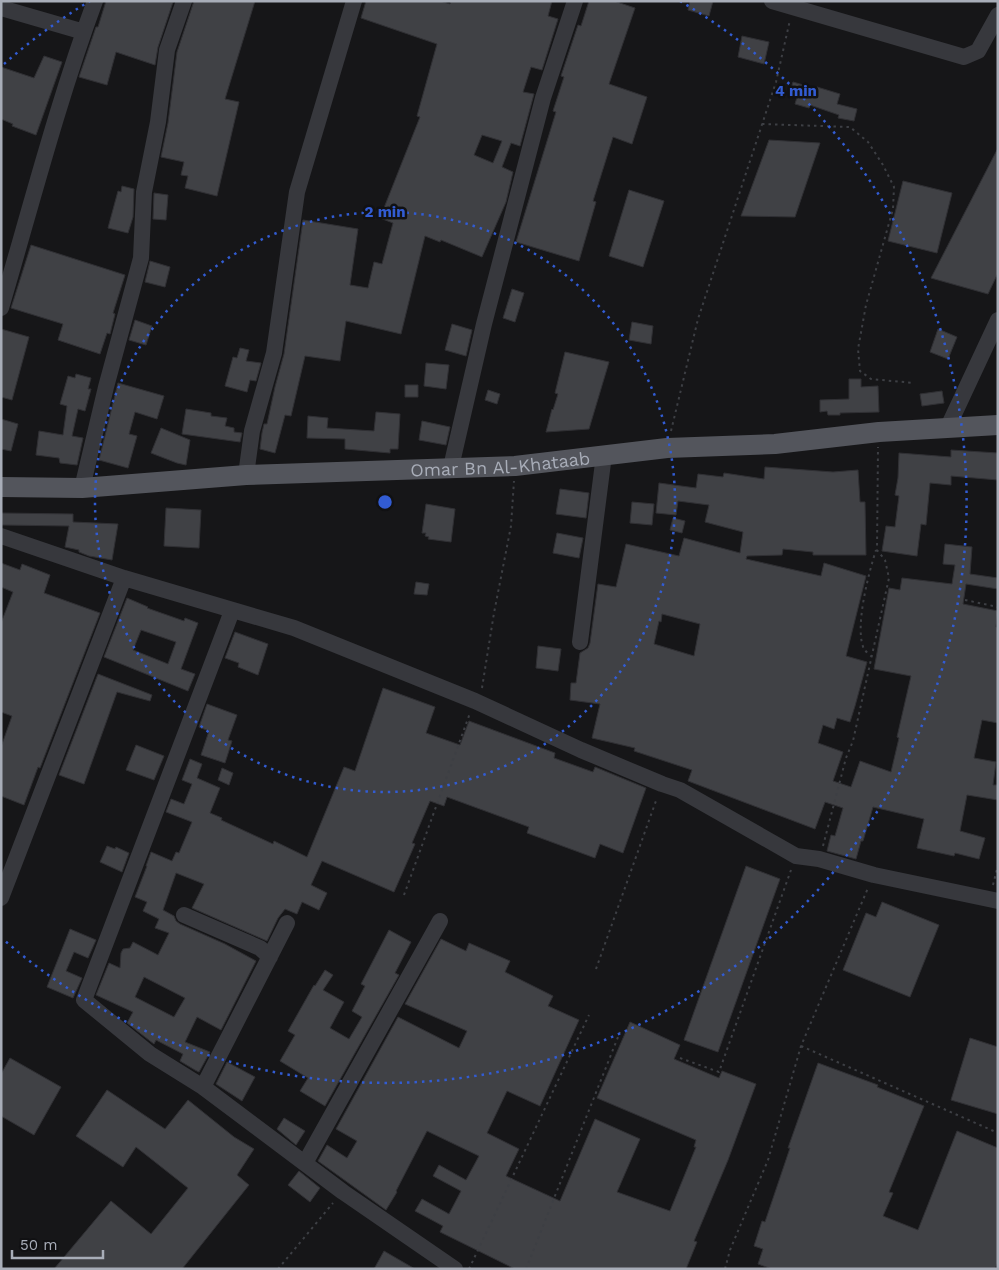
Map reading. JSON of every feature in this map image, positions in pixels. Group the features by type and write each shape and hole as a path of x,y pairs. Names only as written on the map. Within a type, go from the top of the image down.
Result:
{"main road":[{"name":"Omar Bn Al-Khataab","path":"1,487 82,488 246,475 515,466 667,448 776,444 879,432 998,425"}],"street":[{"path":"1,308 84,32 96,1"},
{"path":"82,488 106,387 141,258 144,192 158,122 167,50 184,1"},
{"path":"246,475 252,431 274,353 297,192 354,1"},
{"path":"451,467 484,324 543,98 575,1"},
{"path":"772,1 964,57 978,51 998,15"},
{"path":"1,8 84,32"},
{"path":"948,428 998,320"},
{"path":"580,642 604,455"},
{"path":"1,536 124,578 294,628 474,701 581,750 680,790 796,856 819,859 874,875 994,900"},
{"path":"1,898 124,578"},
{"path":"232,611 84,1000 150,1054 203,1087 343,1192 455,1269"},
{"path":"184,915 260,948 270,957"},
{"path":"305,1163 440,921"},
{"path":"203,1087 287,922"}],"path":[{"path":"667,448 698,319 776,82 793,8"},
{"path":"762,124 850,126 868,142 883,165 894,187 893,209 866,305 858,349 860,371 871,379 914,383"},
{"path":"872,657 864,650 860,630 870,569 877,550 879,432"},
{"path":"819,859 846,758 853,741 889,578 885,560 877,550"},
{"path":"965,600 998,607"},
{"path":"596,969 662,784"},
{"path":"680,1058 719,1072 796,856"},
{"path":"994,900 998,865"},
{"path":"725,1269 730,1250 768,1160 801,1046 874,875"},
{"path":"469,1269 589,1014"},
{"path":"526,1269 620,1032"},
{"path":"801,1046 998,1133"},
{"path":"278,1269 343,1192"}],"building":[{"path":"106,1 173,2 158,47 155,65 116,52 107,85 79,77"},
{"path":"194,1 255,1 225,99 239,102 217,196 185,188 188,176 181,175 184,162 161,157 168,123 177,52"},
{"path":"366,1 440,1 450,4 451,1 552,1 548,16 558,19 542,70 531,67 523,92 534,94 520,146 511,143 502,167 513,172 506,202 482,257 441,240 440,242 425,236 401,334 346,321 340,361 305,356 291,416 285,415 275,453 260,449 264,424 267,424 284,354 303,220 358,229 350,285 368,288 374,262 382,264 393,223 380,218 420,117 417,116 437,44 361,18","holes":["482,135 502,141 493,163 474,155"]},
{"path":"589,1 614,1 635,8 609,84 647,97 632,144 613,137 593,201 596,202 579,261 516,242 556,112 553,111 564,77 561,76 578,25 581,26"},
{"path":"690,1 713,1 709,16 688,10"},
{"path":"742,36 769,42 764,64 738,57"},
{"path":"44,56 62,62 36,135 12,126 13,124 1,119 1,67 34,78"},
{"path":"793,82 840,94 837,104 857,109 854,121 838,118 839,115 810,105 809,108 795,104 798,94 790,92"},
{"path":"769,140 820,143 795,217 741,216"},
{"path":"998,148 998,273 988,294 931,278"},
{"path":"903,181 952,193 937,253 888,241"},
{"path":"122,186 134,189 133,217 128,233 108,228 118,191 121,192"},
{"path":"629,190 664,201 643,267 609,256"},
{"path":"154,193 168,195 166,220 153,219"},
{"path":"31,245 125,275 113,313 115,314 110,334 107,333 100,354 58,340 63,324 11,308"},
{"path":"150,261 170,267 165,287 145,282"},
{"path":"512,289 524,293 515,322 503,318"},
{"path":"135,320 152,326 146,345 129,340"},
{"path":"632,322 653,326 651,344 629,340"},
{"path":"452,324 472,330 466,356 445,350"},
{"path":"1,329 29,337 12,400 1,397"},
{"path":"938,329 957,337 948,359 930,352"},
{"path":"240,348 249,350 246,361 261,363 256,381 250,380 247,392 225,386 233,357 237,358"},
{"path":"565,352 609,362 589,429 546,432 558,394 555,393"},
{"path":"426,363 449,365 446,389 424,386"},
{"path":"76,374 91,378 88,389 91,389 85,411 78,409 72,436 83,438 77,465 60,463 59,458 36,455 39,431 63,435 67,406 60,404 68,376 75,378"},
{"path":"849,379 861,379 861,387 878,386 879,412 828,415 827,411 820,412 820,400 849,399"},
{"path":"118,383 164,396 157,419 135,412 129,434 137,436 128,468 99,460"},
{"path":"405,385 418,385 418,397 405,397"},
{"path":"488,390 500,394 497,404 485,400"},
{"path":"942,391 944,403 922,406 920,394"},
{"path":"186,409 227,418 225,426 234,428 234,432 242,433 240,442 182,434"},
{"path":"376,412 400,414 398,449 390,449 390,453 345,449 345,439 307,438 308,416 328,418 327,428 374,431"},
{"path":"1,419 18,424 11,451 1,449"},
{"path":"422,421 450,427 446,445 419,440"},
{"path":"161,428 190,440 186,465 151,453"},
{"path":"951,450 998,453 998,480 951,476 951,485 930,483 926,525 921,524 917,556 882,551 886,526 895,527 899,496 895,495 899,453 951,457"},
{"path":"765,467 833,472 858,470 860,502 865,502 866,555 813,555 813,552 783,549 782,555 747,556 746,559 821,576 824,563 866,576 846,656 867,662 855,706 850,722 837,718 834,729 823,725 818,743 843,752 833,781 851,787 860,761 891,772 911,676 874,669 889,588 900,590 902,578 952,584 955,565 943,564 945,544 972,547 970,574 998,578 998,589 966,584 963,604 998,611 996,627 998,627 998,723 982,720 974,758 996,762 993,785 998,785 998,800 967,795 960,831 985,838 979,859 955,853 954,856 917,848 924,819 873,807 856,859 827,851 831,835 835,836 843,808 825,802 815,829 688,781 692,770 634,751 635,748 592,738 600,704 570,700 571,683 576,683 580,653 588,648 590,643 598,584 616,587 626,544 679,556 684,538 740,553 743,532 705,522 709,505 678,501 676,515 656,513 659,483 696,488 698,474 723,477 724,473 764,479","holes":["662,614 700,624 694,656 654,644"]},
{"path":"560,489 589,493 586,518 556,514"},
{"path":"632,502 654,504 652,525 630,523"},
{"path":"426,504 455,509 451,542 428,539 429,537 425,536 426,533 422,533"},
{"path":"166,508 201,510 199,548 164,546"},
{"path":"1,513 73,514 73,522 118,524 112,560 89,556 79,552 79,550 65,547 69,526 2,525"},
{"path":"673,518 685,521 682,533 670,530"},
{"path":"557,533 583,538 579,558 553,553"},
{"path":"1,563 20,570 22,564 50,575 44,593 100,613 24,805 1,796 1,747 12,716 1,712 1,623 13,592 1,587"},
{"path":"416,582 429,584 427,595 414,594"},
{"path":"127,598 147,608 184,621 185,618 198,623 181,669 195,674 188,691 104,657","holes":["141,630 176,642 168,664 133,650"]},
{"path":"235,632 268,644 258,675 238,667 239,663 225,658"},
{"path":"538,646 561,649 558,671 536,668"},
{"path":"98,674 152,695 150,701 117,692 84,784 59,775"},
{"path":"383,688 435,707 426,733 460,745 469,721 555,753 554,758 593,772 595,767 646,788 623,853 600,844 595,858 527,833 529,827 447,797 444,806 430,801 412,843 415,844 394,892 322,861 311,885 327,893 319,910 302,902 297,914 285,909 278,918 267,941 192,908 204,884 176,873 163,910 174,916 180,924 225,944 256,961 221,1030 197,1017 185,1042 210,1052 199,1072 180,1061 183,1054 156,1040 154,1044 127,1023 133,1012 96,995 109,963 120,968 123,949 130,948 133,942 158,955 169,933 155,928 159,919 143,911 147,902 135,897 151,852 172,861 176,852 179,853 192,822 166,812 171,799 184,804 192,784 182,780 190,759 202,764 197,778 220,788 210,813 273,844 274,841 307,857 344,767 355,771","holes":["144,977 185,998 174,1017 135,997"]},
{"path":"207,704 237,715 228,740 232,741 225,763 201,755 209,731 199,727"},
{"path":"136,745 164,756 154,780 126,770"},
{"path":"222,768 233,773 229,785 218,780"},
{"path":"107,846 115,849 116,847 129,853 122,872 100,862"},
{"path":"746,866 780,879 718,1052 684,1040"},
{"path":"882,902 939,925 910,997 843,970 866,913 876,917"},
{"path":"70,929 96,940 88,958 74,952 66,971 82,978 73,998 47,987"},
{"path":"389,930 411,942 395,973 399,975 325,1106 300,1091 308,1078 280,1061 295,1035 288,1031 314,985 325,970 333,975 323,990 344,1002 330,1028 349,1039 362,1017 352,1011 365,986 361,984"},
{"path":"441,939 466,951 469,943 510,961 505,972 553,996 548,1006 579,1020 540,1106 507,1091 487,1133 519,1149 506,1176 560,1201 595,1119 640,1139 617,1192 670,1211 696,1147 694,1147 696,1140 597,1098 630,1022 680,1045 674,1059 719,1078 722,1071 756,1084 728,1160 694,1241 697,1242 686,1269 515,1269 440,1232 443,1226 415,1211 422,1199 449,1214 461,1191 433,1176 439,1165 466,1180 479,1156 427,1131 386,1210 318,1161 327,1145 347,1158 357,1141 336,1129 398,1017 459,1048 467,1031 405,1004"},
{"path":"970,1038 998,1047 998,1114 951,1100"},
{"path":"10,1058 61,1087 34,1135 1,1116 1,1074"},
{"path":"227,1062 255,1077 242,1101 216,1084"},
{"path":"818,1063 878,1085 877,1087 924,1106 889,1192 893,1193 883,1216 918,1230 957,1131 998,1148 998,1262 995,1269 772,1269 758,1264 763,1249 754,1246 762,1221 765,1222 790,1148 788,1148"},
{"path":"107,1090 165,1129 188,1100 234,1137 254,1149 237,1175 249,1185 182,1269 54,1269 111,1201 151,1234 188,1188 136,1147 123,1167 76,1136"},
{"path":"284,1118 305,1131 296,1145 277,1129"},
{"path":"299,1171 320,1188 310,1202 288,1185"},
{"path":"384,1251 415,1269 374,1269"}]}
